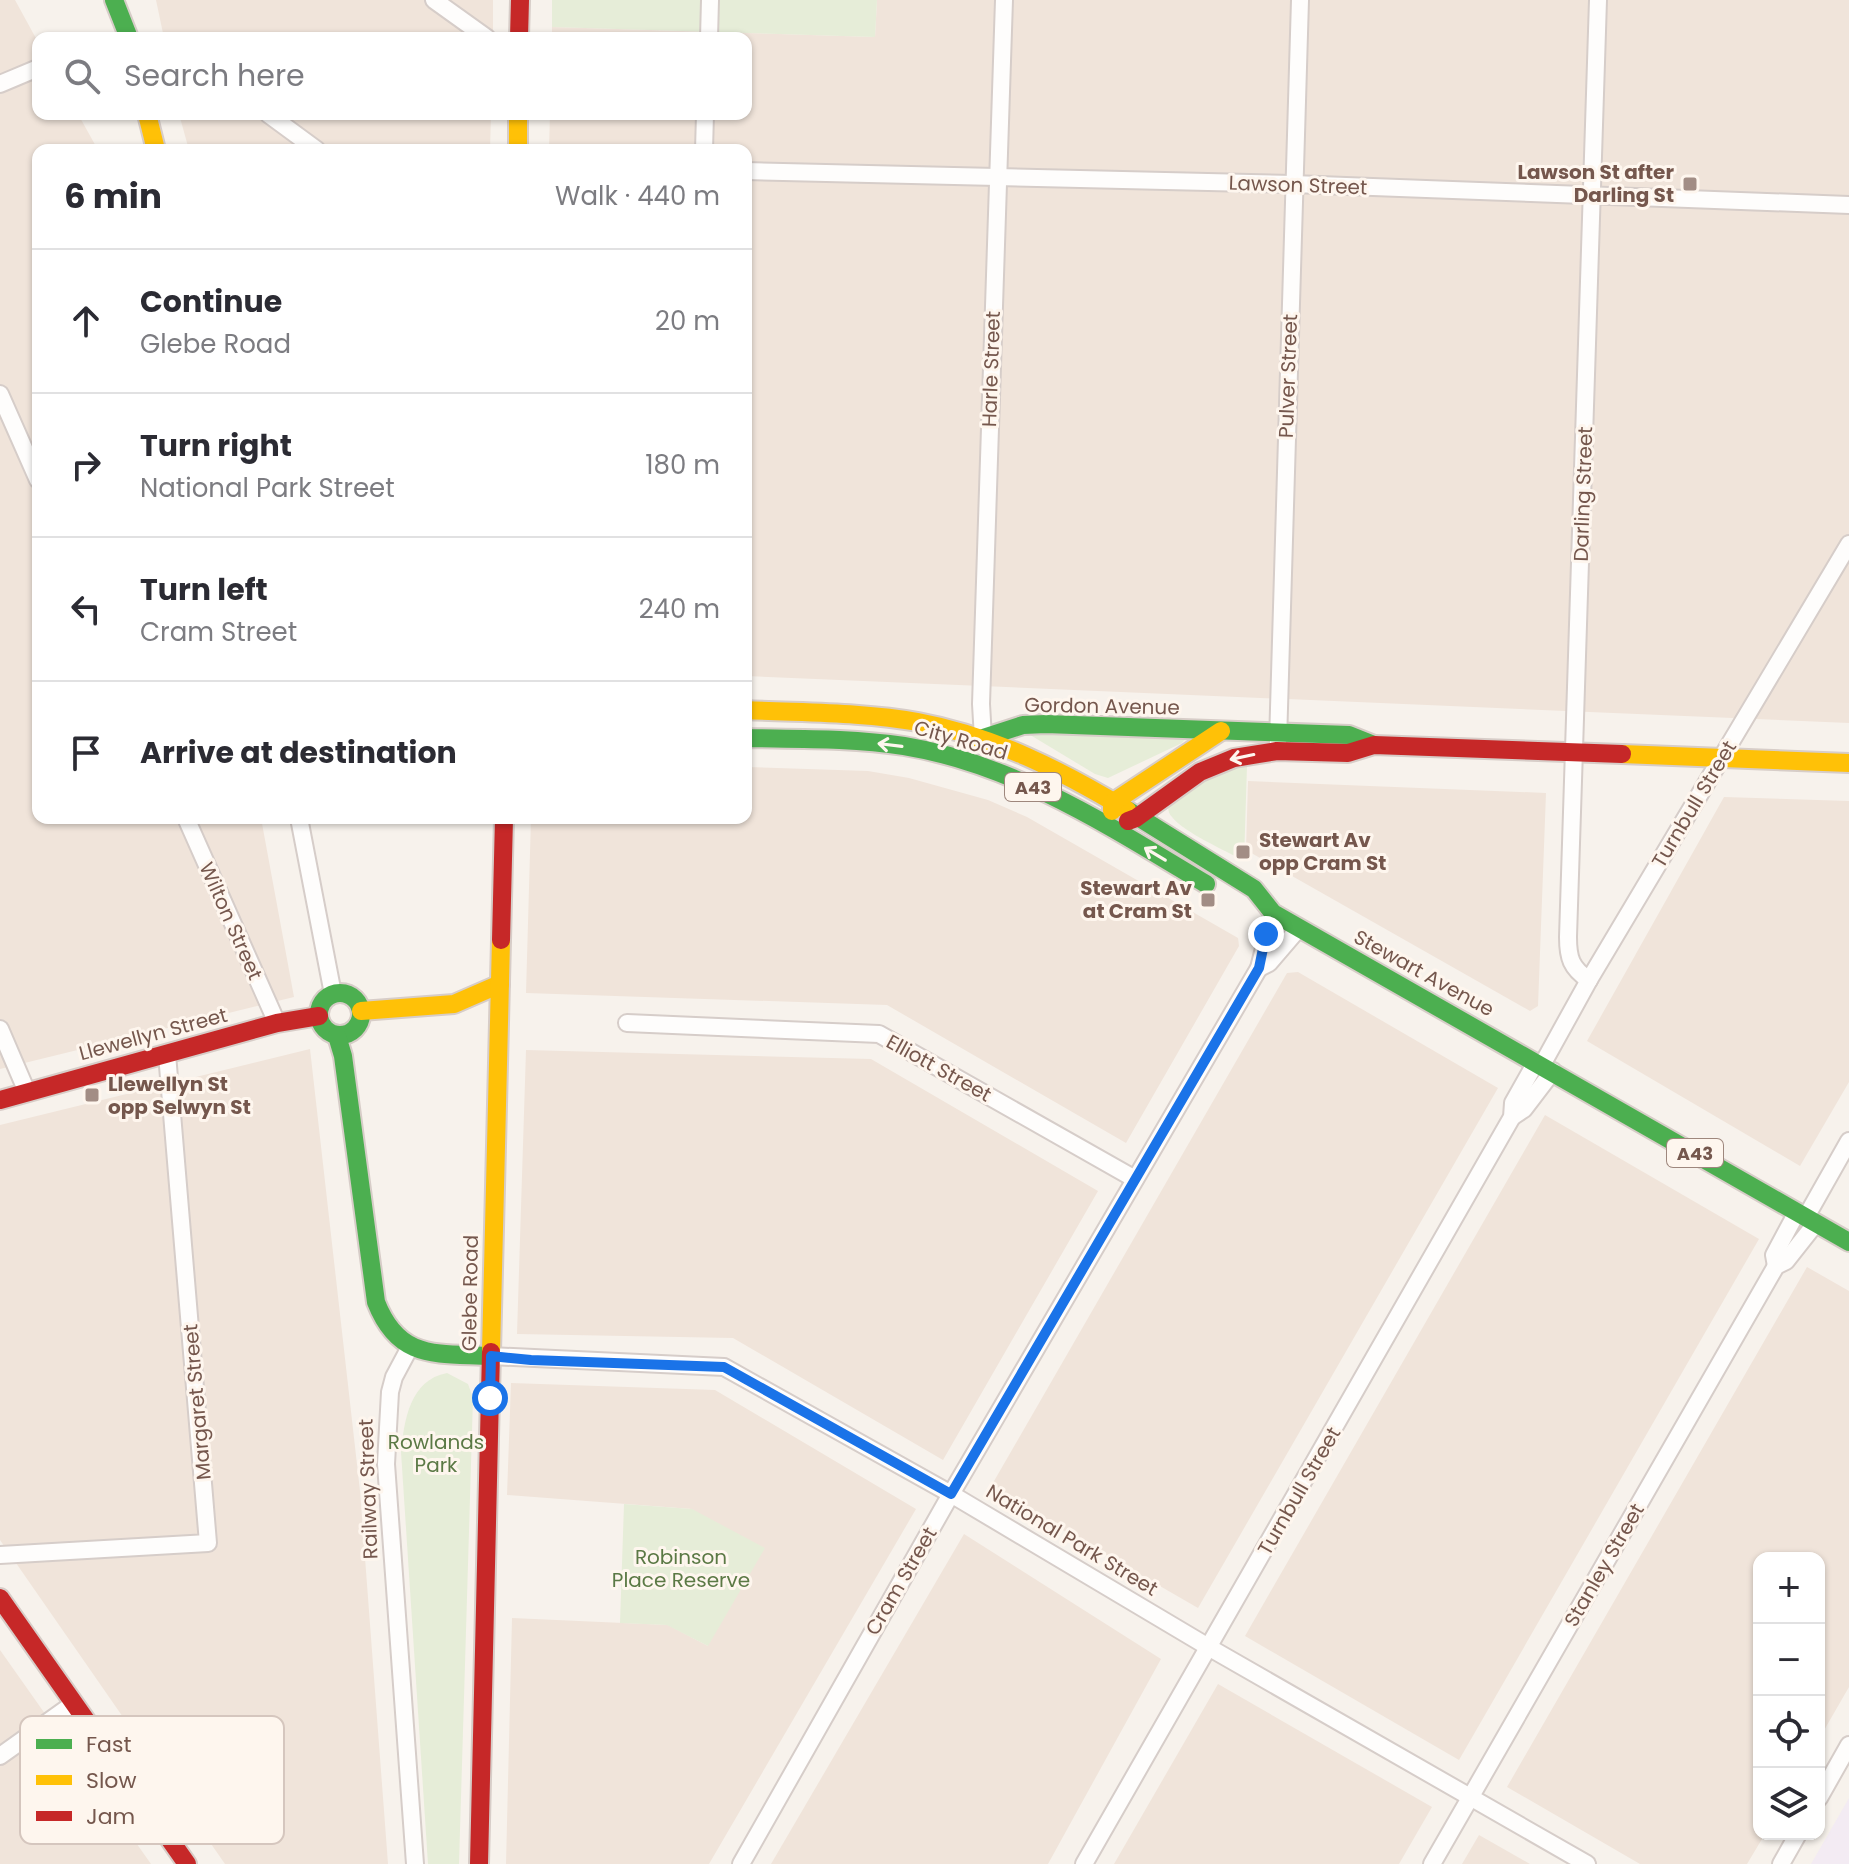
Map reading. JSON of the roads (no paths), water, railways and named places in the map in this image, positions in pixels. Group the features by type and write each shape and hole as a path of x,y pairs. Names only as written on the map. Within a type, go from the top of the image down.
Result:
{"main road":[{"path":"114,0 128,32"},
{"path":"519,32 520,0"},
{"path":"148,120 154,144"},
{"path":"518,120 518,144"},
{"name":"A43","path":"752,710 878,718 938,726 983,738"},
{"name":"Gordon Avenue","path":"983,738 1023,725 1046,724 1349,735 1374,745"},
{"path":"1111,828 1112,803 1221,731"},
{"name":"City Road","path":"752,738 857,741 926,750 967,761 1016,779 1111,828 1217,891"},
{"name":"Stewart Avenue","path":"983,738 1060,773 1112,803 1254,889 1273,913 1849,1242"},
{"name":"Gordon Avenue","path":"1111,828 1136,818 1200,772 1234,758 1277,751 1348,753 1374,745 1849,763"},
{"name":"Glebe Road","path":"479,1864 504,824"},
{"name":"A43","path":"1243,906 1273,913"},
{"path":"361,1011 454,1004 500,984"},
{"path":"343,993 353,997 361,1011 357,1027 348,1034 337,1036 324,1029 319,1016 323,1001 333,994 343,993"},
{"name":"Llewellyn Street","path":"0,1100 277,1023 319,1016"},
{"path":"337,1036 343,1056 376,1302 384,1322 410,1347"},
{"name":"National Park Street","path":"410,1347 440,1355 491,1356"},
{"path":"0,1598 82,1716"},
{"path":"173,1844 187,1864"}],"street":[{"path":"434,0 479,32"},
{"path":"709,32 710,0"},
{"name":"Harle Street","path":"983,738 981,704 1004,0"},
{"name":"Pulver Street","path":"1277,751 1300,0"},
{"name":"Darling Street","path":"1589,980 1575,970 1568,947 1598,0"},
{"path":"0,84 32,71"},
{"path":"276,120 309,144"},
{"path":"704,144 705,120"},
{"name":"Lawson Street","path":"752,171 1293,184 1849,205"},
{"path":"0,394 32,466"},
{"name":"Turnbull Street","path":"1084,1864 1512,1117 1513,1103 1543,1066 1589,980 1849,544"},
{"name":"Wilton Street","path":"189,824 277,1023"},
{"path":"300,824 333,994"},
{"name":"Cram Street","path":"741,1864 951,1494 1259,968 1273,913"},
{"name":"Cram Street","path":"1259,968 1269,963 1299,928"},
{"name":"Elliott Street","path":"627,1023 879,1034 1135,1179"},
{"path":"0,1029 27,1092"},
{"name":"Margaret Street","path":"0,1555 208,1543 167,1054"},
{"name":"Stanley Street","path":"1432,1864 1776,1266 1786,1261 1849,1141"},
{"name":"Railway Street","path":"410,1347 394,1377 390,1392 386,1464 415,1864"},
{"name":"National Park Street","path":"491,1356 724,1367 951,1494 1210,1648 1587,1864"},
{"path":"56,1716 73,1704"},
{"path":"0,1756 20,1742"},
{"path":"1825,1787 1849,1745"},
{"path":"1781,1864 1795,1840"}],"place":[{"name":"Lawson St after Darling St","path":"1690,184"},
{"name":"Stewart Av opp Cram St","path":"1243,852"},
{"name":"Stewart Av at Cram St","path":"1208,900"},
{"name":"Llewellyn St opp Selwyn St","path":"92,1095"}],"park label":[{"name":"Rowlands Park","path":"436,1454"},
{"name":"Robinson Place Reserve","path":"681,1568"}]}
